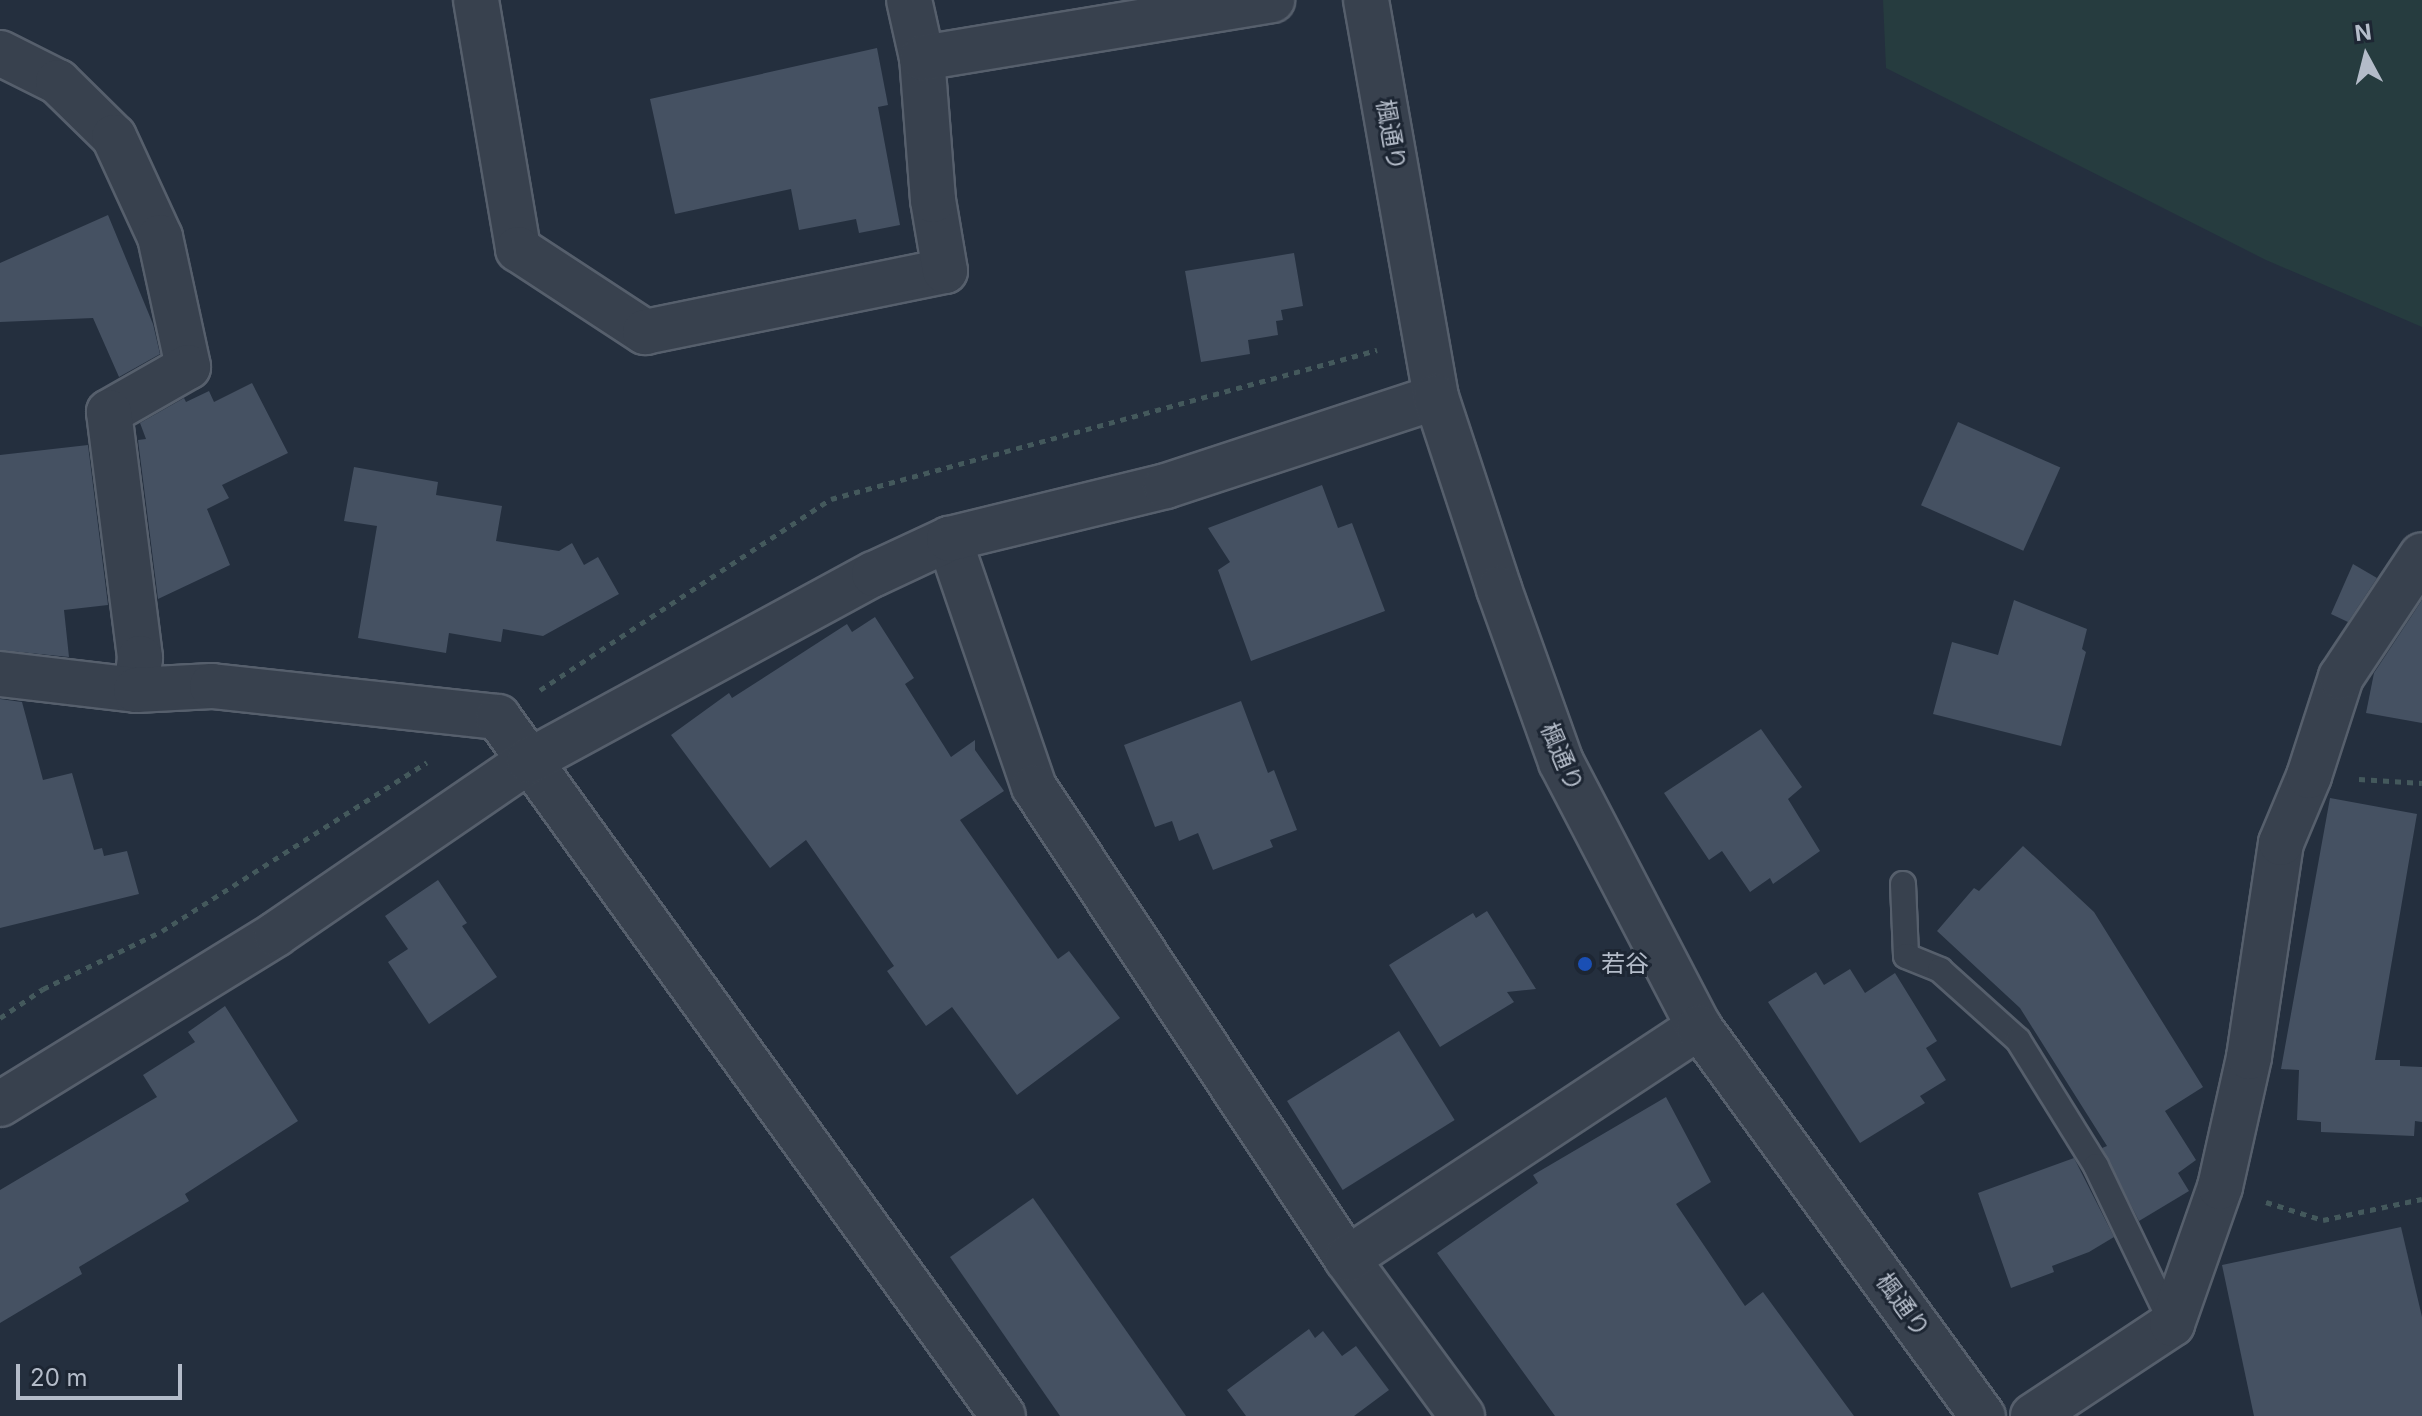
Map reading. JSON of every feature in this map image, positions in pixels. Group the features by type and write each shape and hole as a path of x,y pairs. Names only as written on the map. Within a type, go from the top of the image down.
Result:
{"street":[{"path":"476,0 518,249 645,332 945,271 933,200 922,58 909,0"},
{"path":"922,58 1272,0"},
{"name":"楓通り","path":"1366,0 1436,397 1499,589 1561,762 1699,1027 1983,1416"},
{"path":"0,53 58,82 114,137 160,237 188,367 109,412 140,658 136,690"},
{"path":"0,1104 276,934 529,761 874,574 949,539 1166,486 1436,397"},
{"path":"949,539 1034,787 1347,1259 1462,1416"},
{"path":"2033,1416 2172,1324 2220,1187 2249,1057 2281,843 2309,776 2341,677 2422,555"},
{"path":"0,674 136,690 212,686 498,717 1003,1416"},
{"path":"1347,1259 1699,1027"}],"lane":[{"path":"1903,884 1906,956 1940,970 2018,1040 2096,1166 2172,1324"}],"path":[{"path":"2220,1187 2323,1220 2422,1199"}],"green space":[{"path":"1883,0 2422,0 2422,327 2266,260 1886,68"}],"building":[{"path":"877,48 888,105 878,107 900,225 859,233 856,219 799,230 791,189 675,214 650,99"},
{"path":"108,215 153,324 160,354 119,377 93,318 0,322 0,263"},
{"path":"1294,253 1303,306 1281,310 1283,320 1276,321 1278,335 1248,340 1250,354 1201,362 1185,271"},
{"path":"252,383 288,453 222,485 229,498 207,509 230,565 158,599 138,440 146,439 140,423 184,398 186,402 209,391 214,402"},
{"path":"1958,422 2060,468 2023,551 1921,505"},
{"path":"88,445 108,605 64,610 69,657 0,650 0,455"},
{"path":"354,467 438,482 436,495 502,506 496,541 559,551 572,543 584,565 598,557 619,594 543,636 503,629 501,642 449,633 446,653 358,638 377,526 344,521"},
{"path":"1322,485 1338,528 1352,523 1385,611 1251,661 1218,570 1230,562 1208,528"},
{"path":"2353,564 2377,578 2348,622 2331,614"},
{"path":"2014,600 2087,629 2082,649 2086,652 2061,746 1933,714 1952,642 1998,655"},
{"path":"2422,600 2422,723 2366,713 2374,673"},
{"path":"875,617 914,678 905,684 951,757 975,740 975,750 1004,791 960,820 1058,959 1069,951 1120,1018 1017,1095 952,1007 926,1026 887,971 894,966 806,840 770,868 671,735 729,693 732,698 847,624 852,632"},
{"path":"0,699 22,702 43,780 72,773 94,850 102,848 104,856 127,851 139,894 0,928"},
{"path":"1241,701 1268,773 1274,770 1297,830 1270,840 1273,847 1213,870 1198,833 1179,841 1172,821 1155,827 1124,745"},
{"path":"1761,729 1802,787 1788,799 1820,851 1773,884 1770,878 1750,892 1722,851 1709,860 1664,793"},
{"path":"2330,798 2417,814 2375,1060 2400,1060 2400,1066 2422,1067 2422,1122 2415,1121 2414,1136 2321,1132 2321,1122 2297,1120 2299,1070 2281,1069"},
{"path":"2023,846 2094,912 2203,1087 2165,1111 2196,1160 2178,1173 2189,1191 2139,1221 2102,1148 2107,1146 2020,1008 1937,931 1974,888 1979,891"},
{"path":"438,880 467,923 462,926 497,977 429,1024 388,962 408,949 385,916"},
{"path":"1487,911 1536,989 1507,992 1514,1002 1440,1047 1389,965 1473,913 1476,918"},
{"path":"1850,969 1865,993 1895,973 1937,1041 1926,1048 1946,1080 1920,1096 1925,1103 1860,1143 1768,1002 1816,972 1824,985"},
{"path":"225,1006 298,1121 185,1194 189,1201 79,1267 82,1274 0,1323 0,1190 157,1097 143,1075 195,1042 188,1032"},
{"path":"1399,1031 1455,1120 1343,1190 1287,1101"},
{"path":"1666,1097 1711,1182 1676,1204 1745,1306 1763,1292 1854,1416 1555,1416 1437,1253 1538,1183 1533,1175"},
{"path":"2074,1158 2114,1237 2089,1252 2052,1266 2054,1272 2011,1288 1978,1193"},
{"path":"1033,1198 1186,1416 1060,1416 950,1257"},
{"path":"2401,1227 2422,1317 2422,1416 2254,1416 2222,1265"},
{"path":"1309,1329 1315,1338 1323,1331 1342,1356 1356,1346 1389,1390 1354,1416 1246,1416 1227,1390"}],"place":[{"name":"若谷","path":"1585,964"}]}
